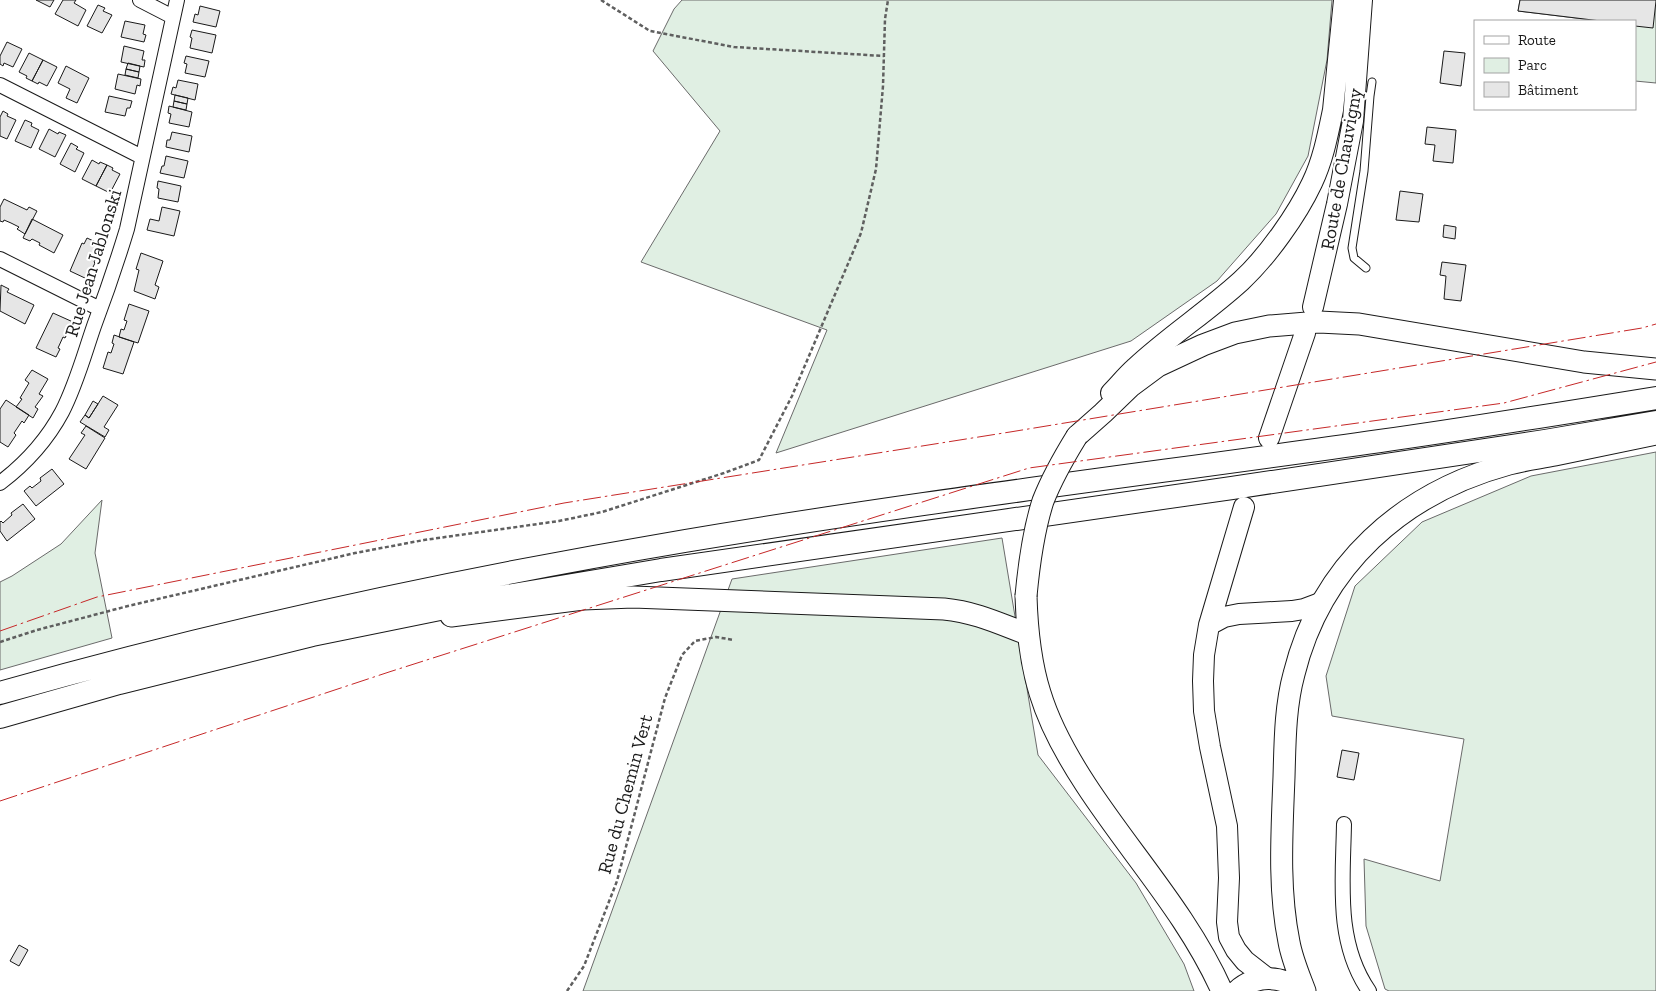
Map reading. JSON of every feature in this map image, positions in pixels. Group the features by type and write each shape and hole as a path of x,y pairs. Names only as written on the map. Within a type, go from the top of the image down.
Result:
{"highway":[{"path":"0,693 218,635 377,598 684,541 855,514 1391,439 1656,398"},
{"path":"0,717 119,683 312,635 488,599 661,570 1288,480 1656,422"}],"main road":[{"name":"Route de Chauvigny","path":"1078,436 1088,418 1134,369 1241,281 1262,258 1295,213 1312,183 1323,156 1330,127 1350,94 1344,0"},
{"name":"Route de Chauvigny","path":"1313,307 1346,159 1350,94 1362,0"},
{"path":"1222,991 1201,948 1186,924 1098,804 1064,749 1051,724 1040,694 1027,634 1026,596 1031,549 1043,501 1059,465 1078,436 1131,386 1158,366 1235,333 1269,326 1319,322 1359,324 1584,362 1656,368"},
{"path":"1269,438 1305,333"},
{"path":"1305,991 1289,945 1283,908 1283,808 1288,713 1293,676 1301,649 1320,603 1343,570 1375,535 1415,503 1459,481 1509,464 1656,434"},
{"path":"1244,506 1209,625 1204,655 1204,711 1227,826 1229,878 1227,922 1229,937 1245,961 1267,978"},
{"path":"312,635 583,599 633,597 944,608 982,616 1027,634"},
{"path":"1209,625 1224,617 1239,614 1292,611 1320,603"},
{"path":"1237,991 1254,980 1267,978 1279,979 1290,983 1301,991"}],"street":[{"path":"140,0 173,17"},
{"name":"Rue Jean Jablonski","path":"0,483 26,461 45,438 62,412 77,376 126,229 177,0"},
{"path":"0,85 142,157"},
{"path":"0,259 100,309"},
{"path":"1344,824 1342,897 1344,928 1351,958 1369,991"}],"lane":[{"path":"1366,268 1354,258 1352,248 1364,172 1350,94 1372,82"}],"path":[{"path":"601,0 650,31 734,47 884,56"},
{"path":"0,642 37,630 128,606 355,553 424,540 602,512 724,473 758,460 792,396 861,233 876,169 885,19 888,0"},
{"name":"Rue du Chemin Vert","path":"567,991 584,966 617,881 665,698 682,655 695,641 716,638 734,640"}],"green space":[{"path":"682,0 1332,0 1327,60 1308,156 1276,214 1217,281 1131,341 776,453 827,330 641,262 720,131 653,51 674,9"},
{"path":"1520,0 1656,0 1656,83 1636,81 1636,20 1592,20 1518,11"},
{"path":"1656,452 1656,991 1389,991 1385,989 1366,926 1364,859 1440,881 1464,739 1332,716 1326,676 1355,586 1422,522 1531,476"},
{"path":"102,500 95,553 112,638 0,670 0,582 61,544"},
{"path":"1002,538 1038,755 1136,883 1184,964 1194,991 583,991 732,579"}],"building":[{"path":"36,0 54,0 50,7"},
{"path":"63,0 76,0 74,3 86,10 78,26 55,14"},
{"path":"1520,0 1656,0 1653,28 1636,26 1636,20 1593,20 1518,11"},
{"path":"98,5 105,8 103,11 112,15 102,33 87,26"},
{"path":"200,6 220,11 216,27 193,22 195,14 198,15"},
{"path":"125,21 145,25 143,34 146,35 144,42 121,37"},
{"path":"192,30 216,35 212,53 190,48"},
{"path":"7,42 22,49 13,67 4,63 3,66 0,64 0,56"},
{"path":"124,46 144,51 142,60 145,60 144,67 121,62"},
{"path":"1444,51 1465,53 1461,86 1440,83"},
{"path":"29,53 43,60 32,81 19,72"},
{"path":"186,56 209,61 205,77 185,73 187,64 184,63"},
{"path":"43,60 57,67 47,86 32,81"},
{"path":"128,63 140,66 139,72 126,69"},
{"path":"66,66 89,78 77,103 66,98 70,89 58,83"},
{"path":"126,69 139,72 138,78 125,75"},
{"path":"118,74 141,79 140,86 137,85 135,94 115,89"},
{"path":"178,80 198,84 195,100 171,94 173,87 176,88"},
{"path":"175,95 188,98 187,104 174,101"},
{"path":"109,96 132,101 130,108 127,108 125,116 105,112"},
{"path":"174,101 187,104 186,110 173,107"},
{"path":"169,106 192,112 189,127 169,123 171,114 168,113"},
{"path":"3,111 8,114 7,116 16,120 7,139 0,136 0,117"},
{"path":"25,120 32,123 31,126 39,130 31,148 15,141"},
{"path":"1427,127 1456,130 1453,163 1433,161 1435,145 1425,144"},
{"path":"49,129 58,134 59,132 66,135 55,157 39,149"},
{"path":"172,132 192,136 189,152 166,147 167,140 170,140"},
{"path":"71,143 78,147 76,149 84,153 75,172 60,164"},
{"path":"166,156 188,161 184,178 160,173"},
{"path":"92,160 99,164 100,162 107,165 96,186 82,179"},
{"path":"107,165 120,174 110,193 96,186"},
{"path":"158,181 181,186 178,202 158,198"},
{"path":"1400,191 1423,194 1419,222 1396,220"},
{"path":"4,199 27,210 29,207 37,211 25,234 17,229 19,227 4,220 3,222 0,221 0,207"},
{"path":"162,207 180,211 174,236 147,230 150,219 159,221"},
{"path":"32,219 63,235 54,253 32,239 30,241 23,238"},
{"path":"1444,225 1456,227 1455,239 1443,237"},
{"path":"87,238 100,244 95,263 87,279 70,271 82,243 84,244"},
{"path":"141,253 163,261 155,285 159,287 155,299 134,291 139,270 136,269"},
{"path":"1442,262 1466,265 1461,301 1444,299 1446,276 1440,275"},
{"path":"1,285 9,289 7,292 34,305 25,324 0,311"},
{"path":"129,304 149,311 138,343 119,337 121,329 124,330 127,321 124,320"},
{"path":"53,313 73,322 65,338 63,337 56,357 36,348"},
{"path":"114,335 134,342 123,374 103,368 108,352 111,353 114,344 112,343"},
{"path":"32,370 48,379 39,394 43,396 35,407 38,409 33,418 16,407 29,383 25,380"},
{"path":"103,396 118,405 104,427 109,430 105,437 80,422 85,415 89,418"},
{"path":"6,400 29,415 24,423 22,421 14,433 16,435 8,447 0,442 0,409"},
{"path":"93,401 98,404 89,418 85,415"},
{"path":"86,426 105,438 86,469 69,459 85,435 81,433"},
{"path":"52,469 64,484 36,506 24,491 41,481 40,478"},
{"path":"23,504 35,519 7,541 0,531 0,522 3,523 12,515 11,513"},
{"path":"1342,750 1359,753 1354,780 1337,777"},
{"path":"19,945 28,950 19,966 10,961"}],"power":[{"path":"0,631 97,597 564,503 1010,432 1642,328 1656,324"},
{"path":"0,801 389,672 1029,468 1504,403 1656,362"}]}
